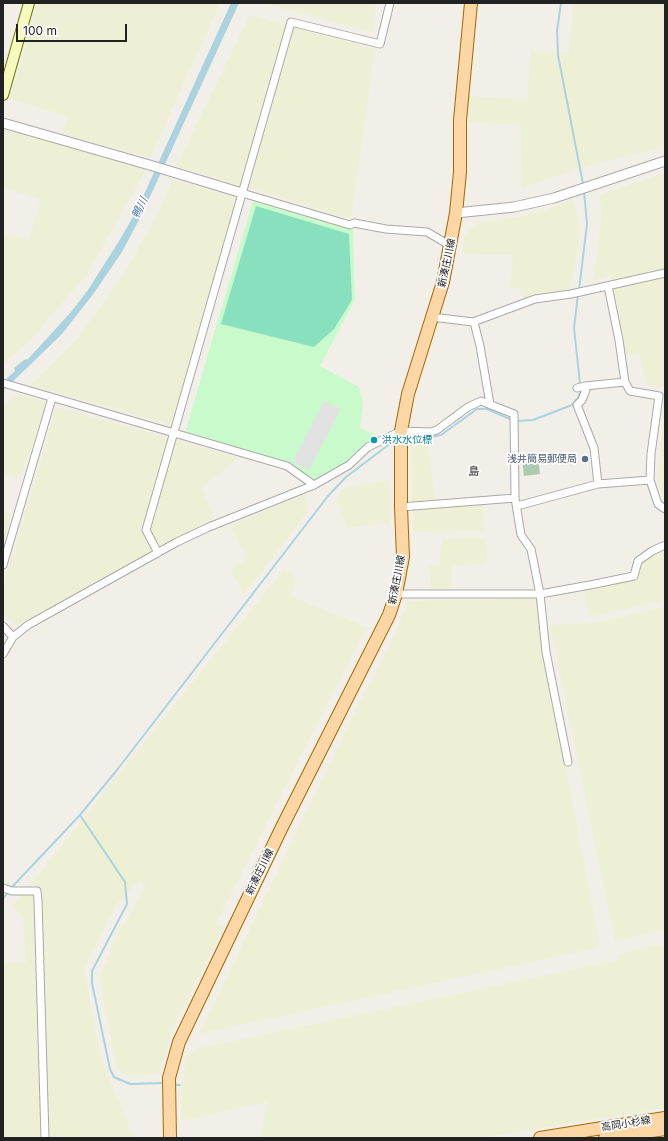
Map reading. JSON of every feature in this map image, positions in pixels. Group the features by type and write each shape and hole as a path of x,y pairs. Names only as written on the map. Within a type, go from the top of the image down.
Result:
{"main road":[{"path":"3,95 29,3"},
{"name":"新湊庄川線","path":"170,1138 169,1078 179,1042 282,827 390,615 396,594 403,556 401,508 401,431 408,394 443,282 451,246 460,172 460,120 471,3"},
{"name":"高岡小杉線","path":"540,1138 665,1118"},
{"name":"高岡小杉線","path":"606,1138 665,1129"}],"street":[{"path":"158,552 146,530 291,22 380,44 390,3"},
{"path":"3,123 350,225 354,223 386,230 427,232 451,246"},
{"path":"456,213 514,207 554,198 665,161"},
{"path":"432,317 474,322 536,299 571,294 665,273"},
{"path":"608,286 619,340 624,382 630,391 658,396 651,454 650,480 658,504 665,509"},
{"path":"474,322 480,346 490,404"},
{"path":"577,388 624,382"},
{"path":"3,383 175,432 287,466 314,485"},
{"path":"585,386 586,390 582,400 577,405 594,448 598,484"},
{"path":"3,565 52,398"},
{"path":"3,654 13,637 28,625 158,552 209,527 314,485 349,465 368,447 401,431 431,432 437,430 468,407 481,401 514,414 516,498 521,535 531,549 540,594 546,652 568,762"},
{"path":"517,506 598,484 650,480"},
{"path":"401,508 516,498"},
{"path":"396,594 540,594 634,576 638,561 652,551 665,545"},
{"path":"3,626 13,637"},
{"path":"3,888 12,891 37,891 45,1138"}],"green space":[{"path":"38,3 220,3 150,158 62,134 67,116 10,99"},
{"path":"262,3 376,3 372,32"},
{"path":"573,3 665,3 665,147 592,165 522,187 521,125 467,122 469,96 527,100 531,51 569,52"},
{"path":"250,15 375,49 351,219 176,166"},
{"path":"3,127 147,169 87,274 34,336 3,365 3,233 29,240 41,199 3,188"},
{"path":"665,173 665,387 646,385 639,353 625,356 612,275 593,281 602,214 599,195"},
{"path":"172,180 237,197 171,425 30,385 76,340 122,277 160,210"},
{"path":"574,200 581,229 570,291 539,293 522,301 524,290 510,287 513,255 462,254 464,236 476,223 526,216"},
{"path":"253,201 353,230 355,300 320,366 359,387 363,402 360,428 384,439 351,469 323,484 287,463 185,433"},
{"path":"256,206 349,234 352,300 334,329 314,347 221,324"},
{"path":"18,394 47,402 20,479 3,474 3,406"},
{"path":"665,399 665,504 657,480"},
{"path":"57,407 236,457 235,461 202,487 214,518 16,626 3,613 3,587"},
{"path":"427,441 435,500 412,503 411,444"},
{"path":"538,456 540,474 524,476 522,458"},
{"path":"389,480 390,523 347,528 336,499 344,488"},
{"path":"305,494 309,510 244,595 231,571 246,558 230,526"},
{"path":"483,505 484,531 413,532 413,510"},
{"path":"3,512 12,514 3,548"},
{"path":"486,538 487,563 452,566 452,589 431,589 429,565 439,565 442,539"},
{"path":"665,548 665,600 588,617 585,589 638,577 645,559"},
{"path":"284,569 296,578 290,596 366,627 216,924 224,927 173,1027 159,1074 133,1076 121,1073 116,1064 99,978 117,936 146,885 139,881 117,904 84,969 101,1059 134,1138 3,1138 3,963 26,962 23,916 12,907"},
{"path":"534,599 600,947 199,1034 359,703 391,643 408,601"},
{"path":"665,607 665,929 615,941 550,625 594,623"},
{"path":"665,944 665,1108 478,1138 261,1138 267,1102 181,1121 182,1085 186,1057 196,1049 619,960 617,954"}],"shaded area":[{"path":"324,401 341,409 309,470 293,462"}],"water":[{"name":"鴨川","path":"231,3 239,3 143,212 122,252 94,293 62,334 3,391 3,382 15,371 14,368 24,360 28,359 71,312 88,290 119,241 136,212"}],"waterway":[{"path":"561,3 557,31 558,55 583,184"},
{"path":"579,290 587,224 584,191"},
{"path":"578,294 574,328 580,384"},
{"path":"517,421 533,420 572,405 578,398 581,390"},
{"path":"411,441 441,435 477,409 487,409 510,419"},
{"path":"11,888 80,815 117,770 328,496 346,477 391,443"},
{"path":"80,815 125,882 127,904 92,971 92,983 110,1069 114,1077 130,1084 164,1083"},
{"path":"3,899 8,892"},
{"path":"173,1085 180,1085"}],"place":[{"name":"洪水水位標","path":"374,440"},
{"name":"浅井簡易郵便局","path":"585,459"}],"district":[{"name":"島","path":"474,472"}]}
